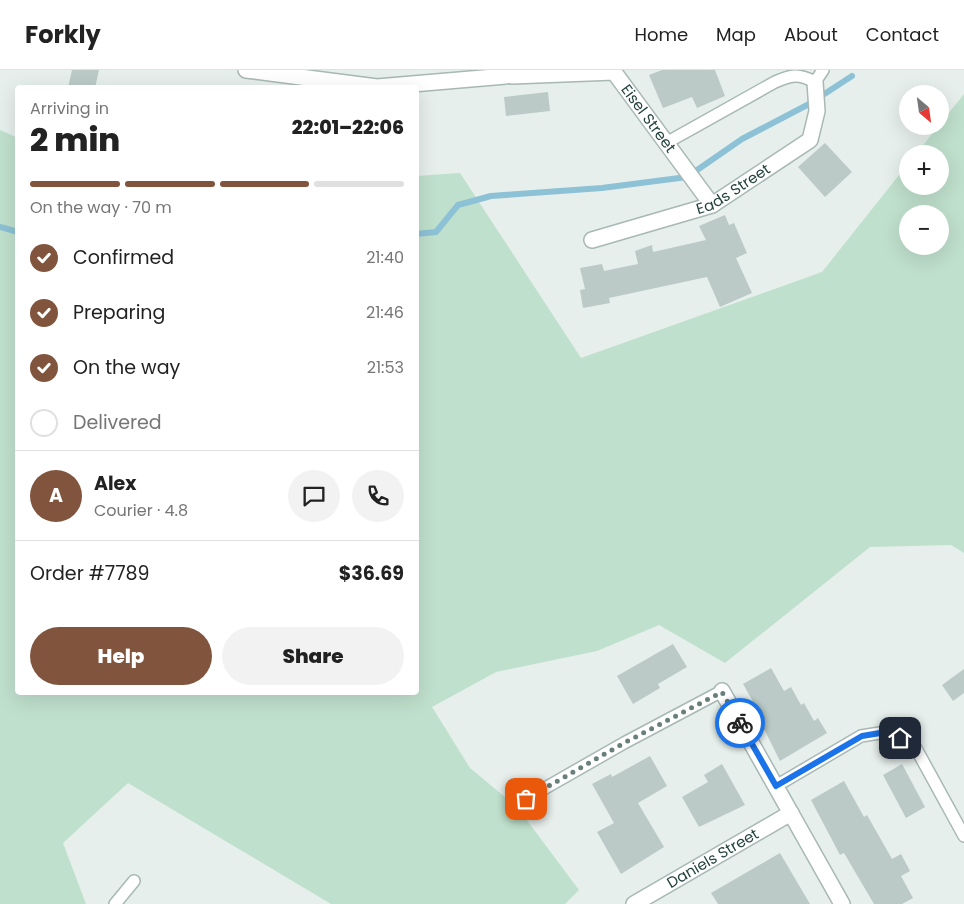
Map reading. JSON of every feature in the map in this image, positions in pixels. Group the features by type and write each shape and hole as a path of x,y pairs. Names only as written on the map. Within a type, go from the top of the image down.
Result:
{"street":[{"path":"246,70 355,85"},
{"path":"409,85 506,76 523,70"},
{"name":"Eisel Street","path":"506,76 614,72 712,204"},
{"name":"Eads Street","path":"592,240 712,204 810,140 818,111 819,76"},
{"path":"722,692 842,904"},
{"name":"Daniels Street","path":"634,904 792,813"}],"lane":[{"path":"666,143 792,75 819,76"},
{"path":"526,799 624,743 722,692"},
{"path":"776,786 862,736 886,732 913,743 964,836"},
{"path":"115,904 134,881"}],"green space":[{"path":"964,94 964,553 951,545 870,547 725,663 659,625 597,651 496,672 432,707 470,768 517,807 579,890 565,904 331,904 128,783 63,843 86,904 0,904 0,130 15,137 15,695 419,695 419,176 460,173 581,358 822,272 899,175 899,195 949,195 949,145 923,145 931,135 949,135 949,113"}],"building":[{"path":"72,70 99,70 96,85 69,85"},
{"path":"662,70 715,70 725,96 697,108 692,97 663,108 649,75"},
{"path":"548,92 550,111 506,116 504,97"},
{"path":"825,143 852,172 825,197 798,167"},
{"path":"725,215 729,225 734,223 747,253 736,258 752,293 720,307 707,277 609,298 610,303 583,308 580,290 585,289 580,268 602,264 604,271 638,264 635,251 652,245 653,252 706,240 699,226"},
{"path":"673,644 687,667 658,684 660,688 633,704 617,676"},
{"path":"771,668 784,691 791,687 801,705 804,703 814,721 818,718 827,733 780,761 763,727 765,726 756,707 743,684"},
{"path":"964,669 964,693 953,701 942,685"},
{"path":"650,756 667,786 638,803 664,847 621,874 597,832 614,823 592,784 611,774 612,777"},
{"path":"722,764 745,805 699,827 682,797 708,782 704,775"},
{"path":"902,764 925,807 906,818 883,775"},
{"path":"844,781 864,817 867,815 892,859 901,854 910,871 901,876 913,898 902,904 874,904 844,853 840,855 811,800"},
{"path":"780,853 810,904 718,904 711,893"}],"waterway":[{"path":"419,234 436,232 458,205 491,196 602,188 687,177 742,139 809,104 852,76"},
{"path":"0,227 15,231"}],"way so far":[{"path":"526,799 624,743 722,692 740,723"}],"route":[{"path":"740,723 776,786 862,736 886,732 900,738"}]}
